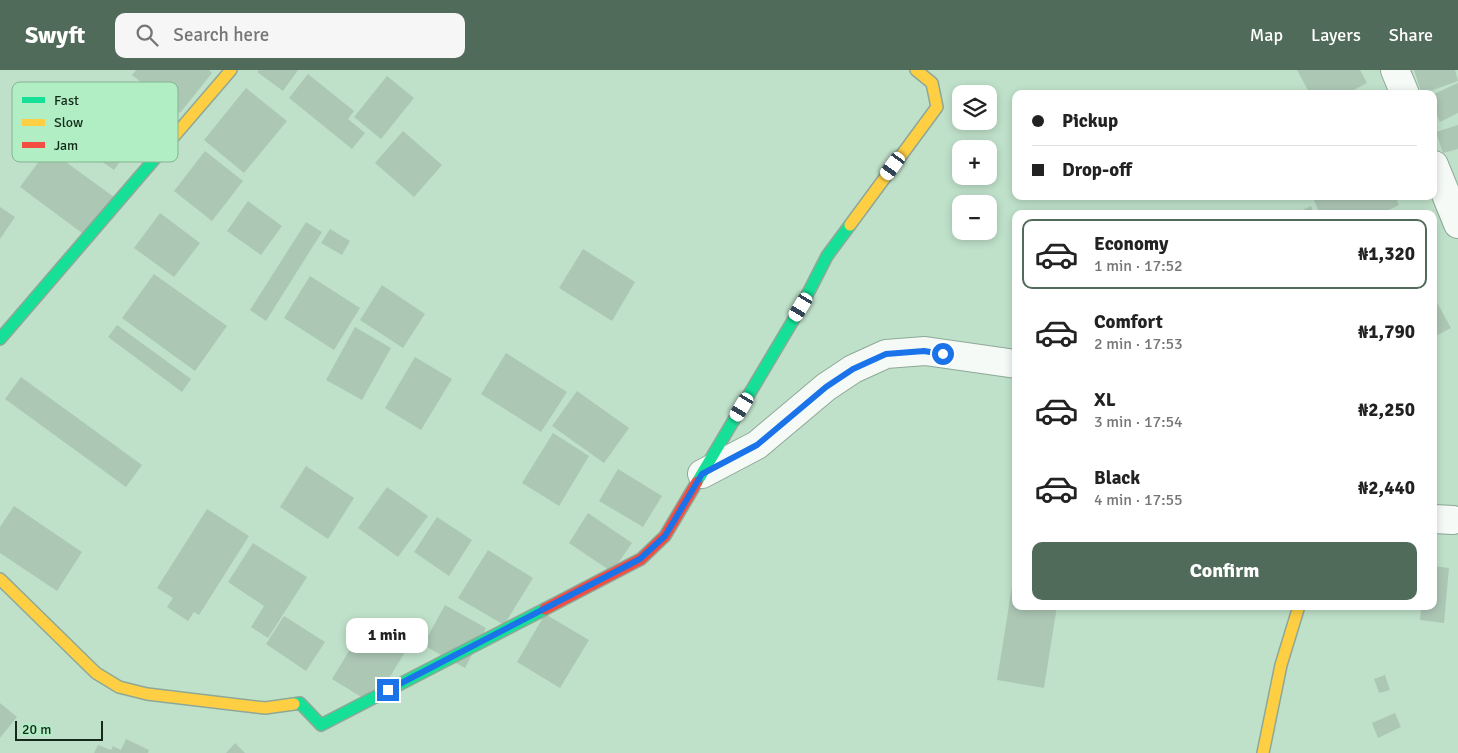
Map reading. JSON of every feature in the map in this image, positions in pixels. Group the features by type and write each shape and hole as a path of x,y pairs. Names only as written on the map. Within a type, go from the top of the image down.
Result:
{"street":[{"path":"178,132 231,70"},
{"path":"0,579 96,673 119,687 148,694 265,708 300,703 321,725 640,559 665,536 801,307 827,256 938,107 932,83 916,70"},
{"path":"1395,70 1403,90"},
{"path":"0,339 152,162"},
{"path":"1437,172 1458,224"},
{"path":"702,474 757,445 826,387 853,369 886,354 924,351 1012,363"},
{"path":"1263,753 1281,665 1298,610"}],"building":[{"path":"136,70 209,70 212,73 180,113 178,111 178,82 141,82 132,75"},
{"path":"259,70 298,70 283,91 257,72"},
{"path":"1297,70 1360,70 1367,83 1354,90 1308,90"},
{"path":"1414,70 1455,70 1458,81 1433,90 1421,90"},
{"path":"308,74 354,111 348,119 365,133 352,149 289,98"},
{"path":"387,76 414,98 381,139 354,117"},
{"path":"1458,83 1458,113 1440,122 1437,116 1437,93"},
{"path":"246,88 287,121 244,173 204,140"},
{"path":"1458,125 1458,149 1443,153 1437,132"},
{"path":"403,131 442,165 414,197 375,163"},
{"path":"205,151 243,181 212,221 174,191"},
{"path":"38,162 66,162 114,197 86,236 20,187"},
{"path":"102,162 120,162 114,170"},
{"path":"1314,200 1397,200 1399,205 1388,210 1318,210"},
{"path":"248,201 282,226 261,255 227,231"},
{"path":"1311,206 1312,210 1302,210"},
{"path":"0,207 15,217 0,239"},
{"path":"160,213 200,243 174,277 134,248"},
{"path":"306,222 322,232 266,321 250,310"},
{"path":"330,229 350,241 342,255 321,243"},
{"path":"583,249 635,282 612,321 559,288"},
{"path":"154,274 227,326 195,371 122,318"},
{"path":"310,276 360,308 334,350 284,318"},
{"path":"382,285 425,314 403,348 360,320"},
{"path":"1437,302 1451,328 1437,335"},
{"path":"117,325 191,379 182,392 108,337"},
{"path":"355,327 391,348 362,400 326,380"},
{"path":"506,353 567,392 541,432 481,394"},
{"path":"415,357 452,379 421,430 385,408"},
{"path":"21,377 142,465 126,487 5,399"},
{"path":"577,391 629,428 604,463 552,426"},
{"path":"553,433 589,456 559,506 522,483"},
{"path":"306,466 354,498 328,539 280,507"},
{"path":"618,469 662,496 643,527 599,501"},
{"path":"387,487 428,516 398,557 358,528"},
{"path":"14,506 82,552 57,591 0,553 0,527"},
{"path":"207,509 249,536 199,615 194,612 188,621 167,607 173,598 157,588"},
{"path":"588,513 632,543 612,572 569,543"},
{"path":"437,517 472,540 449,576 414,552"},
{"path":"253,543 307,577 268,638 251,627 264,606 228,582"},
{"path":"488,550 533,578 504,625 458,598"},
{"path":"1437,566 1449,568 1444,623 1420,620 1421,610 1437,610"},
{"path":"1012,587 1012,610 1056,610 1044,688 997,680"},
{"path":"445,605 486,628 465,668 423,645"},
{"path":"545,614 589,640 560,688 517,662"},
{"path":"284,616 325,642 306,671 266,644"},
{"path":"366,623 407,649 373,704 332,679"},
{"path":"1385,675 1390,690 1379,693 1374,679"},
{"path":"0,703 17,717 0,738"},
{"path":"1395,713 1401,727 1378,738 1372,723"},
{"path":"126,739 149,750 148,753 94,753 98,745 111,750 113,746 121,750"},
{"path":"235,743 245,753 226,753"}],"traffic: fast":[{"path":"0,339 152,162"},
{"path":"697,482 801,307 827,256 850,225"},
{"path":"294,704 300,703 321,725 545,609"}],"traffic: slow":[{"path":"178,132 231,70"},
{"path":"850,225 937,107 932,83 916,70"},
{"path":"0,579 96,673 119,687 147,694 265,708 294,704"},
{"path":"1263,753 1281,665 1298,610"}],"traffic: jam":[{"path":"545,609 641,559 665,536 697,482"}],"route":[{"path":"388,690 640,559 665,536 702,474 757,445 826,387 853,369 886,354 924,351 943,354"}]}
